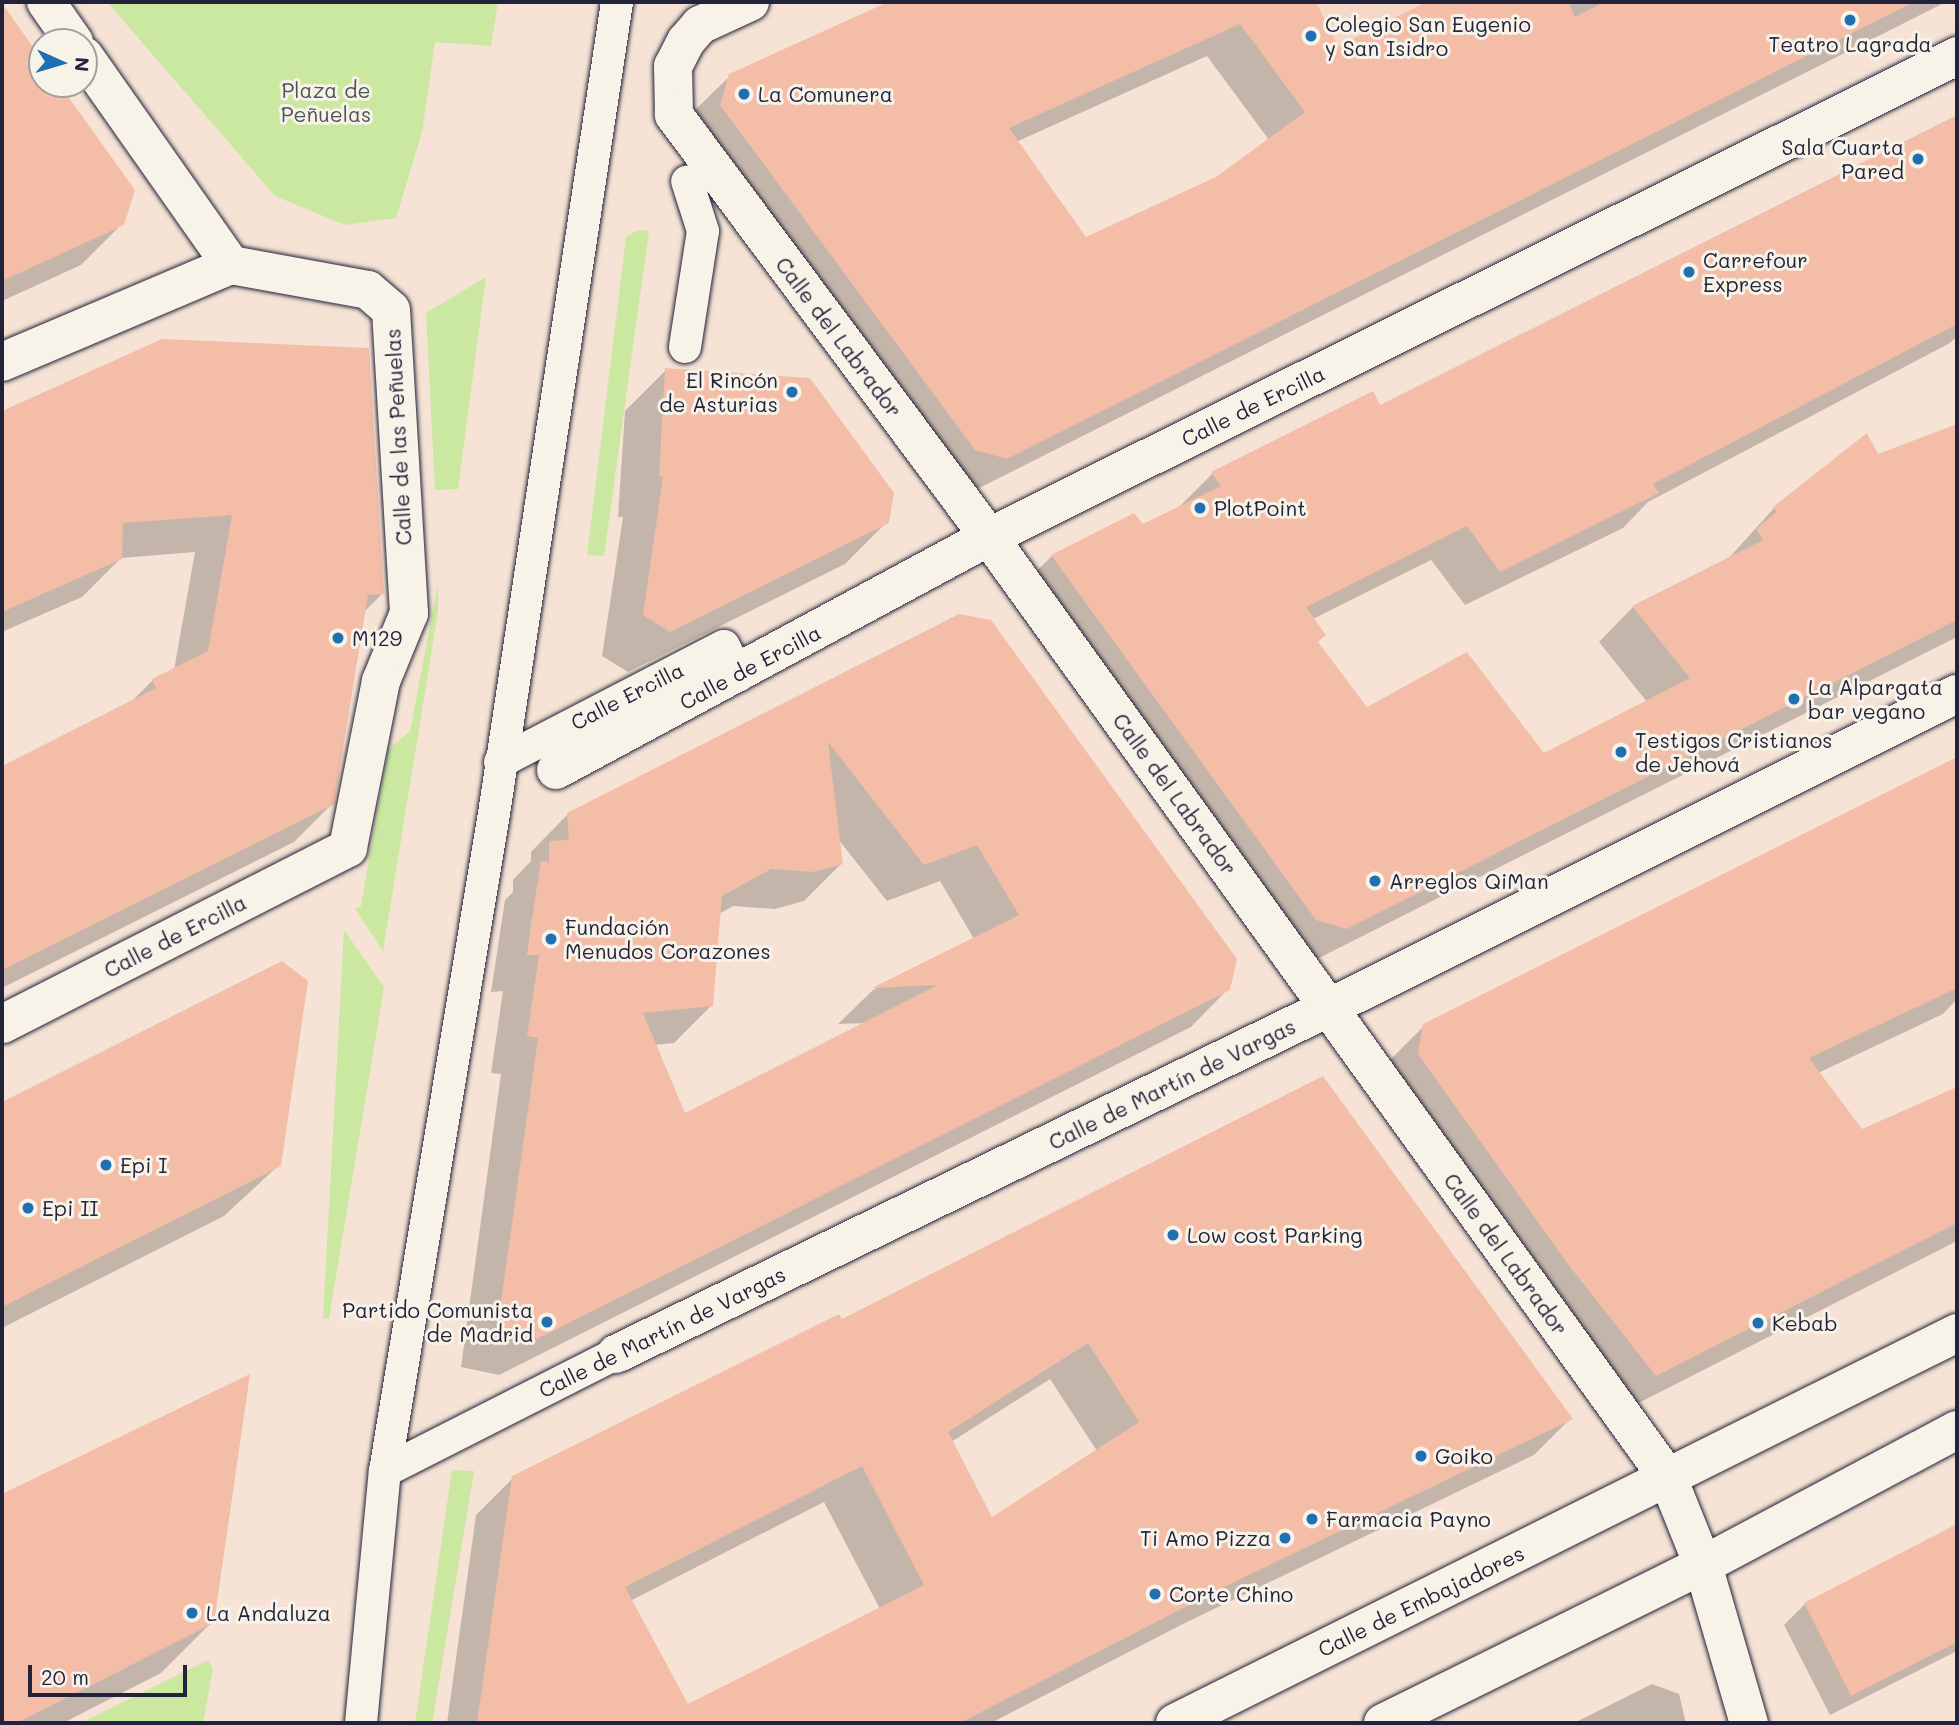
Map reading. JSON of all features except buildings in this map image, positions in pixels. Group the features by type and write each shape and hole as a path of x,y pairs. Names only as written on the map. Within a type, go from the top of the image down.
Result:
{"street":[{"path":"46,2 64,28"},
{"path":"361,1723 385,1471 500,762 617,2"},
{"name":"Calle del Labrador","path":"750,2 700,25 686,41 673,66 674,115 989,537 1668,1478"},
{"name":"Calle de Ercilla","path":"556,769 739,674 989,537 1957,56"},
{"path":"2,362 231,265 98,76"},
{"path":"685,347 703,231 687,181"},
{"name":"Calle de las Peñuelas","path":"231,265 368,290 391,310 409,613 381,681 348,848"},
{"name":"Calle Ercilla","path":"500,762 724,646 739,674"},
{"name":"Calle de Martín de Vargas","path":"385,1471 616,1354 1330,1007 1957,694"},
{"name":"Calle de Ercilla","path":"2,1024 348,848"},
{"name":"Calle de Embajadores","path":"1175,1723 1957,1333"},
{"path":"1383,1723 1703,1565 1957,1430"},
{"path":"1668,1478 1703,1565 1749,1723"}],"shaded area":[{"name":"Colegio San Eugenio y San Isidro","path":"1223,2 1233,2 1229,4 1274,31 1258,2 1426,2 1278,75"}],"green space":[{"name":"Plaza de Peñuelas","path":"107,2 498,2 491,46 435,42 422,132 396,218 345,225 275,196"},
{"path":"638,230 649,231 604,556 587,555 626,237"},
{"path":"486,277 458,489 435,490 426,313"},
{"path":"438,583 438,612 383,951 355,909 361,906 388,750 410,731"},
{"path":"344,930 384,987 329,1319 323,1318"},
{"path":"452,1470 474,1471 432,1723 415,1723"},
{"path":"208,1660 213,1669 203,1723 81,1723"}],"place":[{"name":"Teatro Lagrada","path":"1850,20"},
{"name":"Colegio San Eugenio y San Isidro","path":"1311,36"},
{"name":"La Comunera","path":"744,94"},
{"name":"Sala Cuarta Pared","path":"1918,159"},
{"name":"Carrefour Express","path":"1689,272"},
{"name":"El Rincón de Asturias","path":"792,392"},
{"name":"PlotPoint","path":"1200,508"},
{"name":"M129","path":"338,638"},
{"name":"La Alpargata bar vegano","path":"1794,699"},
{"name":"Testigos Cristianos de Jehová","path":"1621,752"},
{"name":"Arreglos QiMan","path":"1375,881"},
{"name":"Fundación Menudos Corazones","path":"551,939"},
{"name":"Epi I","path":"106,1165"},
{"name":"Epi II","path":"28,1208"},
{"name":"Low cost Parking","path":"1173,1235"},
{"name":"Partido Comunista de Madrid","path":"547,1322"},
{"name":"Kebab","path":"1758,1323"},
{"name":"Goiko","path":"1421,1456"},
{"name":"Farmacia Payno","path":"1312,1519"},
{"name":"Ti Amo Pizza","path":"1285,1538"},
{"name":"Corte Chino","path":"1155,1594"},
{"name":"La Andaluza","path":"192,1613"}]}
